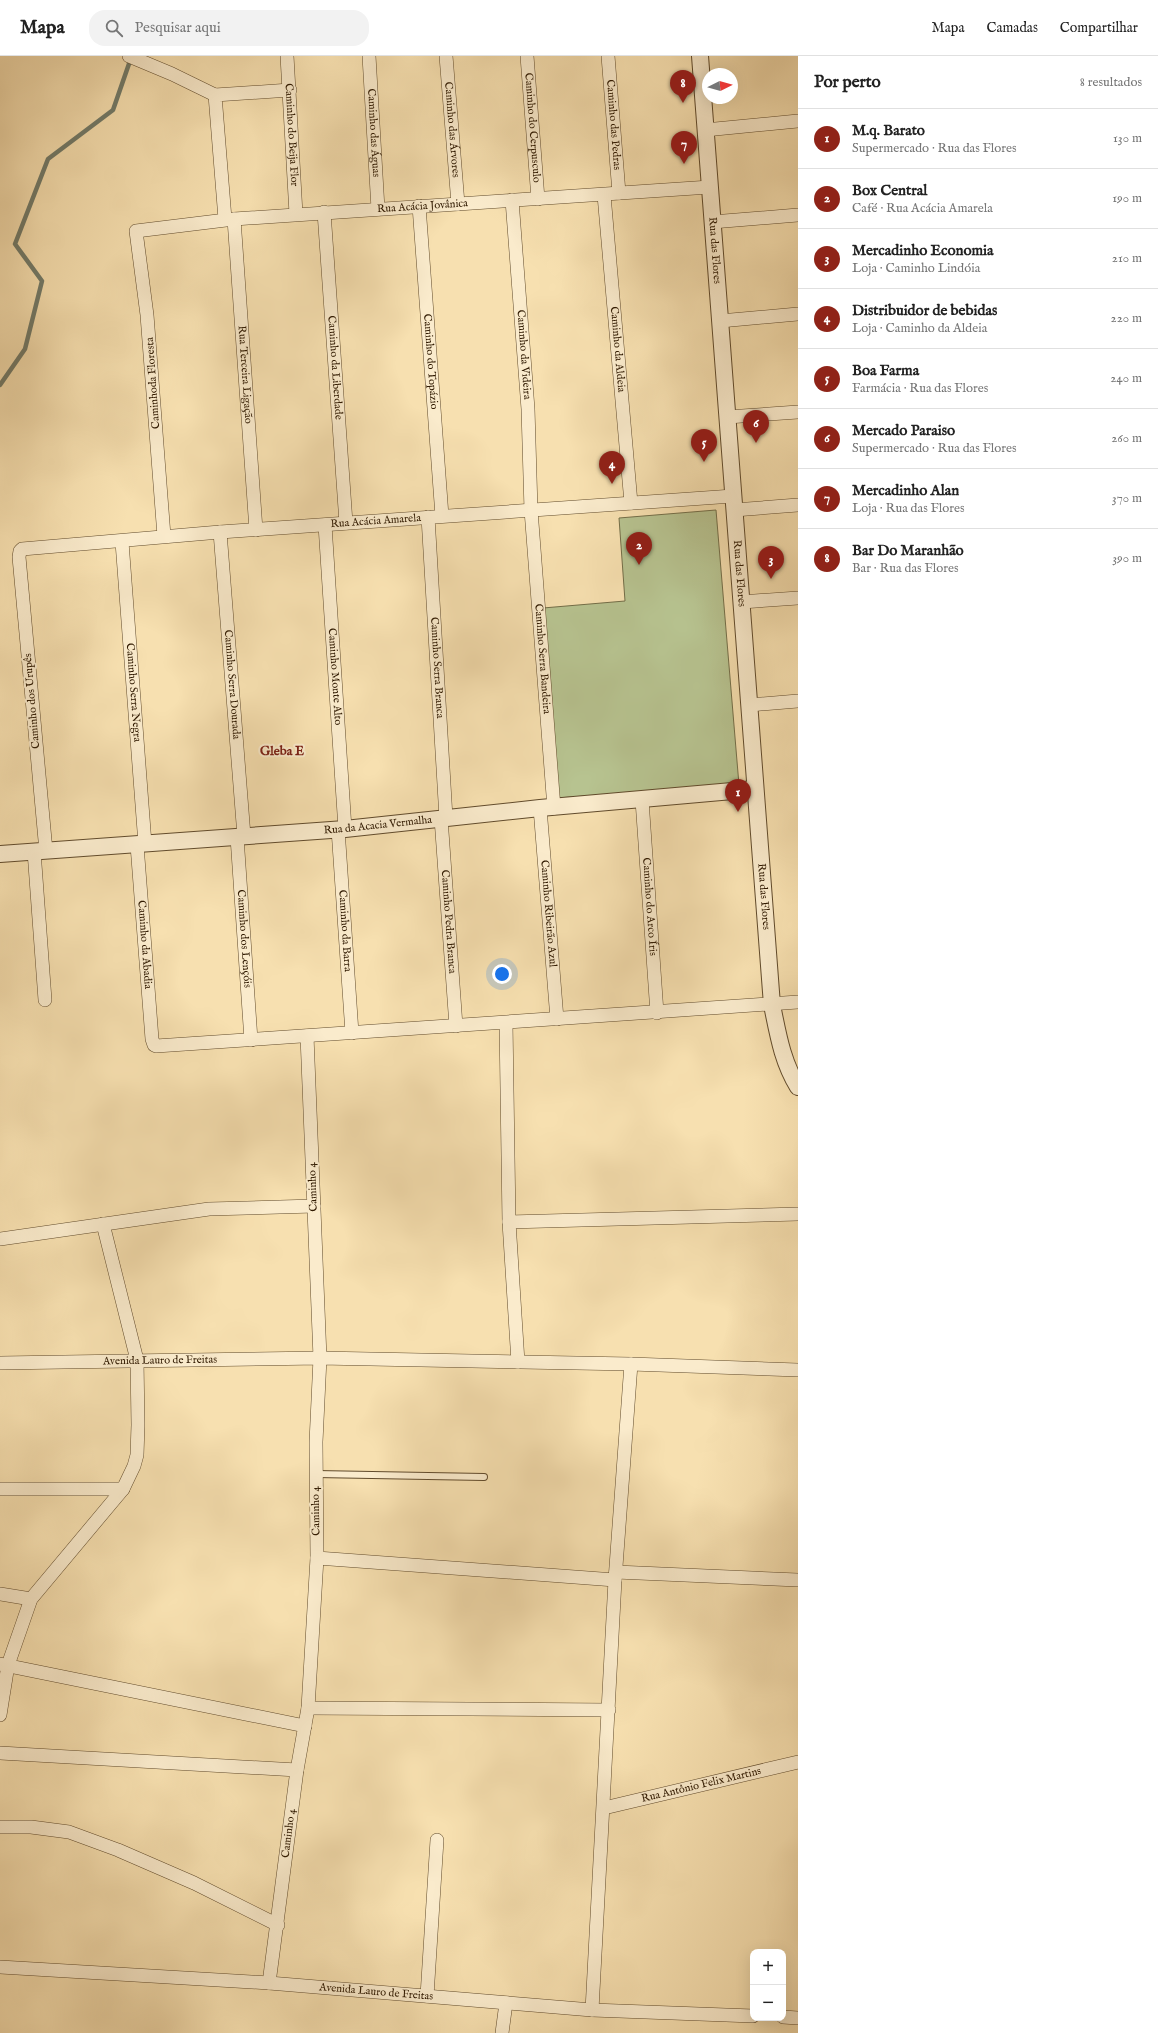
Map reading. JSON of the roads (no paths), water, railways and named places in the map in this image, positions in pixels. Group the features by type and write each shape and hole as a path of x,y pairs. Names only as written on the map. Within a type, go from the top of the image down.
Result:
{"street":[{"name":"Caminho do Beija Flor","path":"288,56 296,214"},
{"name":"Caminho das Águas","path":"369,56 378,209"},
{"name":"Caminho das Árvores","path":"446,56 458,204"},
{"name":"Caminho do Cerpusculo","path":"527,56 538,199"},
{"name":"Caminho das Pedras","path":"608,56 619,193"},
{"name":"Rua das Flores","path":"700,56 772,1005 781,1050 790,1074 798,1087"},
{"path":"135,58 215,95 290,90"},
{"name":"Rua Terceira Ligação","path":"215,95 229,219 256,530"},
{"path":"705,130 798,121"},
{"name":"Rua Acácia Jovânica","path":"136,231 229,219 710,187"},
{"name":"Caminho da Aldeia","path":"604,195 631,503"},
{"name":"Caminho da Videira","path":"512,200 528,408 531,510"},
{"name":"Caminho do Topázio","path":"419,206 442,516"},
{"name":"Caminho da Liberdade","path":"324,212 346,523"},
{"path":"712,222 798,215"},
{"name":"Caminhoda Floresta","path":"136,231 147,315 164,536"},
{"path":"720,321 798,314"},
{"path":"727,418 798,412"},
{"name":"Rua Acácia Amarela","path":"20,551 24,549 122,542 164,536 631,503 733,503 798,505"},
{"name":"Caminho Serra Bandeira","path":"531,510 547,808"},
{"name":"Caminho Serra Branca","path":"428,517 444,818"},
{"name":"Caminho Monte Alto","path":"325,525 341,829"},
{"name":"Caminho Serra Dourada","path":"220,532 240,837"},
{"name":"Caminho Serra Negra","path":"122,542 141,845"},
{"name":"Caminho dos Urupês","path":"20,551 40,851 45,1000"},
{"path":"741,602 798,598"},
{"path":"749,705 798,701"},
{"name":"Rua da Acacia Vermalha","path":"0,854 141,845 341,829 755,789"},
{"name":"Caminho do Arco Íris","path":"642,800 657,1013"},
{"name":"Caminho Ribeirão Azul","path":"547,808 557,1019"},
{"name":"Caminho Pedra Branca","path":"444,818 456,1026"},
{"name":"Caminho da Barra","path":"341,829 352,1033"},
{"name":"Caminho dos Lençóis","path":"240,837 251,1040"},
{"name":"Caminho da Abadia","path":"141,845 152,1039 154,1045 251,1040"},
{"path":"251,1040 657,1013 798,1002"},
{"path":"506,1023 509,1222 518,1362"},
{"name":"Caminho 4","path":"269,1983 278,1925 297,1770 308,1708 317,1558 316,1474 320,1358 307,1036"},
{"path":"0,1240 209,1209 314,1206"},
{"path":"509,1222 798,1214"},
{"path":"0,1716 4,1665 31,1599 123,1489 134,1466 137,1455 137,1360 103,1224"},
{"name":"Avenida Lauro de Freitas","path":"0,1363 320,1358 631,1364 798,1370"},
{"path":"592,2010 604,1808 615,1576 631,1364"},
{"path":"0,1488 123,1489"},
{"path":"317,1558 615,1576 798,1580"},
{"path":"0,1594 31,1599"},
{"path":"4,1665 305,1726"},
{"path":"308,1708 609,1710"},
{"path":"0,1753 297,1770"},
{"name":"Rua Antônio Felix Martins","path":"604,1808 798,1762"},
{"path":"0,1827 31,1827 69,1832 118,1850 194,1883 278,1925"},
{"path":"427,1996 437,1840"},
{"name":"Avenida Lauro de Freitas","path":"0,1968 269,1983 592,2010 750,2016"},
{"path":"502,2033 506,2003"},
{"path":"786,2017 798,2018"}],"lane":[{"path":"316,1474 484,1477"}],"waterway":[{"path":"0,385 25,349 42,281 15,244 48,159 113,110 131,58"}],"place":[{"name":"Bar Do Maranhão","path":"683,103"},
{"name":"Mercadinho Alan","path":"684,164"},
{"name":"Mercado Paraiso","path":"756,443"},
{"name":"Boa Farma","path":"704,462"},
{"name":"Distribuidor de bebidas","path":"612,484"},
{"name":"Box Central","path":"639,565"},
{"name":"Mercadinho Economia","path":"771,579"},
{"name":"M.q. Barato","path":"738,812"}],"district":[{"name":"Gleba E","path":"282,751"}]}
